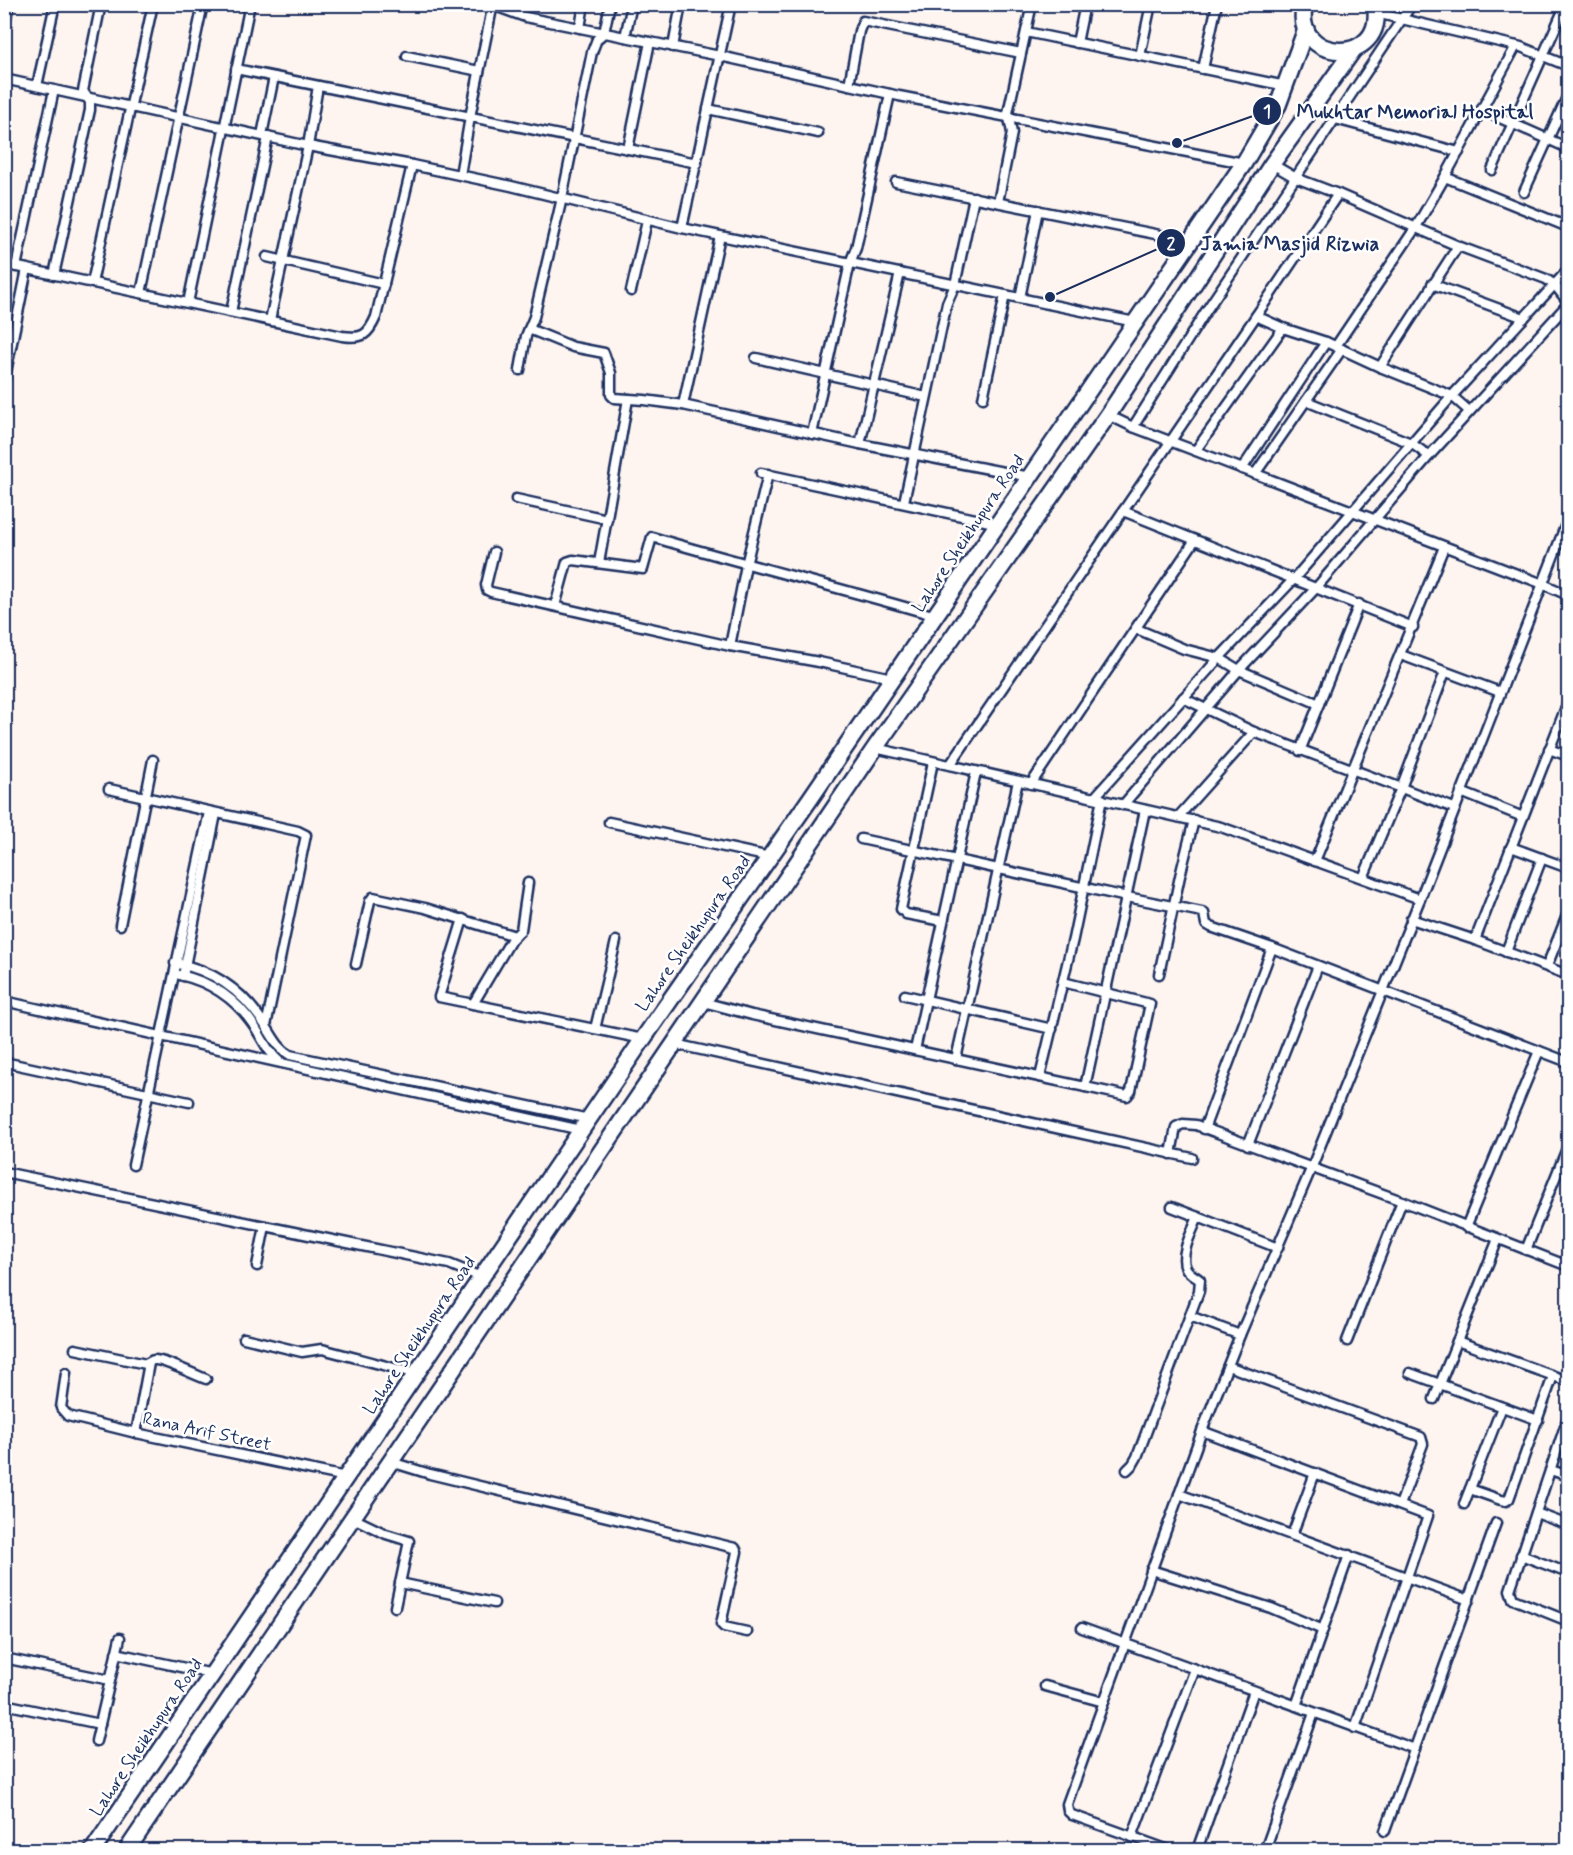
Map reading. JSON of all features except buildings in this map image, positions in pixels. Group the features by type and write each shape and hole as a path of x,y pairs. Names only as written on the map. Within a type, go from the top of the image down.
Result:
{"highway":[{"path":"1305,4 1304,20 1312,39 1321,47 1343,52 1361,45 1371,34 1378,7"},
{"name":"Lahore Sheikhupura Road","path":"93,1851 643,1039 936,616 1244,163 1268,124 1286,86 1306,29"},
{"path":"127,1851 875,748 1108,416 1272,164 1354,49"},
{"path":"287,1564 310,1579"}],"street":[{"path":"4,26 9,4"},
{"path":"37,86 55,4"},
{"path":"54,274 90,106 83,91 101,4"},
{"path":"92,283 153,4"},
{"path":"141,293 203,4"},
{"path":"188,303 250,4"},
{"path":"580,28 585,4"},
{"path":"520,370 526,336 534,317 562,198 592,52 597,39 604,33 610,4"},
{"path":"625,37 632,4"},
{"path":"673,46 681,4"},
{"path":"682,228 731,4"},
{"path":"998,202 1012,133 1008,118 1032,6 1014,4"},
{"path":"1077,43 1085,4"},
{"path":"1140,56 1151,4"},
{"path":"1203,69 1217,4"},
{"path":"1133,428 1206,312 1412,4"},
{"path":"1492,170 1566,4"},
{"path":"460,175 493,5 525,17 673,46 890,94 1244,163"},
{"path":"1378,7 1402,20 1516,46 1569,66"},
{"path":"849,85 863,21 1021,53"},
{"path":"1026,32 1286,86"},
{"path":"628,149 650,42"},
{"path":"1256,474 1306,401 1416,227 1446,177 1516,46"},
{"path":"406,56 479,71"},
{"path":"236,69 696,163"},
{"path":"231,312 274,77"},
{"path":"4,79 308,146 460,175 562,198 646,221 1135,322"},
{"path":"270,320 308,146 318,86"},
{"path":"16,267 54,90"},
{"path":"812,434 890,94"},
{"path":"1524,192 1569,95"},
{"path":"708,109 818,133"},
{"path":"1482,110 1569,148"},
{"path":"1335,119 1459,152"},
{"path":"1123,805 1239,670 1316,588 1429,456 1569,303 1555,285 1535,274 1458,246 1296,178 1272,164"},
{"path":"4,264 342,336 359,336 372,327 376,317 412,165"},
{"path":"1446,177 1569,227"},
{"path":"896,182 1190,241"},
{"path":"950,765 1338,194"},
{"path":"904,502 947,303 955,285 974,197"},
{"path":"1020,298 1038,210"},
{"path":"631,291 646,221"},
{"path":"683,405 720,236"},
{"path":"1380,368 1458,246"},
{"path":"267,257 384,284"},
{"path":"4,382 27,269"},
{"path":"1040,1077 1084,887 1099,798 1183,698 1294,579 1452,396 1569,270"},
{"path":"860,444 900,273"},
{"path":"1432,284 1524,318"},
{"path":"983,398 1005,295"},
{"path":"1256,316 1283,328 1326,342 1380,368 1452,396 1469,411"},
{"path":"1196,450 1283,328"},
{"path":"529,329 573,347 604,353 611,373 612,396 615,399 683,405 860,444 1030,477"},
{"path":"1242,469 1326,342"},
{"path":"756,358 926,397"},
{"path":"599,563 628,399"},
{"path":"1306,401 1411,443 1429,456"},
{"path":"1108,416 1133,428 1196,450 1569,595"},
{"path":"730,646 764,473 999,524"},
{"path":"516,499 607,519"},
{"path":"1123,511 1413,627"},
{"path":"1169,1851 1072,1815 1066,1804 1202,1431 1383,991 1569,519"},
{"path":"555,606 567,562 570,560 643,569 652,537 936,616"},
{"path":"1031,784 1196,540"},
{"path":"1315,861 1444,547"},
{"path":"494,552 486,585 487,590 730,646 892,678"},
{"path":"1300,751 1359,604"},
{"path":"1137,630 1184,649 1219,658 1239,670 1319,704"},
{"path":"1401,655 1500,692"},
{"path":"1363,878 1401,788 1445,672"},
{"path":"1183,698 1204,710 1300,751 1454,808"},
{"path":"1475,940 1569,702"},
{"path":"1178,817 1254,732"},
{"path":"875,748 1221,827 1420,898"},
{"path":"1550,749 1569,756"},
{"path":"120,925 153,760"},
{"path":"933,762 902,910 906,914 943,921"},
{"path":"915,1050 976,772"},
{"path":"956,1059 1018,781"},
{"path":"109,789 301,832 306,836 266,1026"},
{"path":"1461,792 1523,817"},
{"path":"1085,1087 1145,810"},
{"path":"133,1165 160,1036 178,974 213,813"},
{"path":"1159,974 1194,820"},
{"path":"609,822 770,857"},
{"path":"861,838 1202,912 1206,924 1211,927 1272,948 1569,1062"},
{"path":"1510,847 1569,868"},
{"path":"1506,952 1542,858"},
{"path":"473,1004 510,940 519,934 522,928 528,883"},
{"path":"356,964 372,897 425,908 515,936"},
{"path":"1547,966 1569,913"},
{"path":"463,919 438,996 443,999 643,1039"},
{"path":"1411,919 1569,975"},
{"path":"595,1029 616,941"},
{"path":"1204,1129 1272,948"},
{"path":"180,964 205,970 223,981 249,1005 278,1046 293,1056 585,1125"},
{"path":"1248,1145 1318,966"},
{"path":"178,974 205,982 230,999 249,1020 270,1053 281,1063"},
{"path":"703,1002 752,1015 1126,1096 1129,1094 1150,1006 1147,1002 1063,982"},
{"path":"905,995 1052,1029"},
{"path":"4,1001 281,1063 585,1125"},
{"path":"674,1044 1192,1158"},
{"path":"1466,1227 1539,1051"},
{"path":"4,1062 189,1102"},
{"path":"1171,1154 1176,1127 1187,1123 1402,1201 1569,1266"},
{"path":"1526,1250 1569,1146"},
{"path":"4,1172 449,1264 481,1277"},
{"path":"1347,1341 1402,1201"},
{"path":"1172,1207 1278,1248"},
{"path":"1127,1470 1137,1457 1200,1284 1200,1280 1187,1270 1184,1258 1198,1217"},
{"path":"257,1266 265,1226"},
{"path":"1434,1399 1498,1239"},
{"path":"1190,1316 1240,1335"},
{"path":"244,1338 302,1352 322,1349 417,1374"},
{"path":"1458,1341 1565,1380"},
{"path":"75,1349 146,1364 154,1360 171,1363 179,1369 206,1379"},
{"path":"136,1433 149,1363"},
{"path":"1228,1366 1421,1437 1423,1444 1400,1505"},
{"name":"Rana Arif Street","path":"66,1373 61,1408 68,1416 136,1433 346,1476"},
{"path":"1410,1373 1538,1420"},
{"path":"1470,1489 1501,1500 1509,1499 1553,1376"},
{"path":"1464,1504 1502,1407"},
{"path":"1569,1417 1510,1588 1510,1596 1522,1603 1569,1621"},
{"path":"1202,1431 1425,1514 1428,1518 1355,1728"},
{"path":"391,1462 430,1474 735,1548 737,1552 721,1624 724,1627 747,1632"},
{"path":"1551,1470 1569,1476"},
{"path":"1292,1535 1315,1473"},
{"path":"1179,1494 1469,1600"},
{"path":"1536,1513 1569,1525"},
{"path":"353,1518 386,1534 409,1541 395,1607"},
{"path":"1385,1831 1496,1523"},
{"path":"1521,1555 1569,1573"},
{"path":"1296,1706 1349,1556"},
{"path":"1151,1570 1270,1608 1323,1630"},
{"path":"400,1583 494,1603"},
{"path":"1082,1628 1415,1749"},
{"path":"96,1741 120,1638"},
{"path":"116,1653 213,1674"},
{"path":"4,1658 110,1680"},
{"path":"1132,1837 1195,1669"},
{"path":"1045,1686 1104,1702"},
{"path":"1197,1851 1254,1691"},
{"path":"4,1704 100,1724"},
{"path":"1265,1851 1314,1713"}],"place":[{"name":"Mukhtar Memorial Hospital","path":"1177,143"},
{"name":"Jamia Masjid Rizwia","path":"1050,297"}]}
